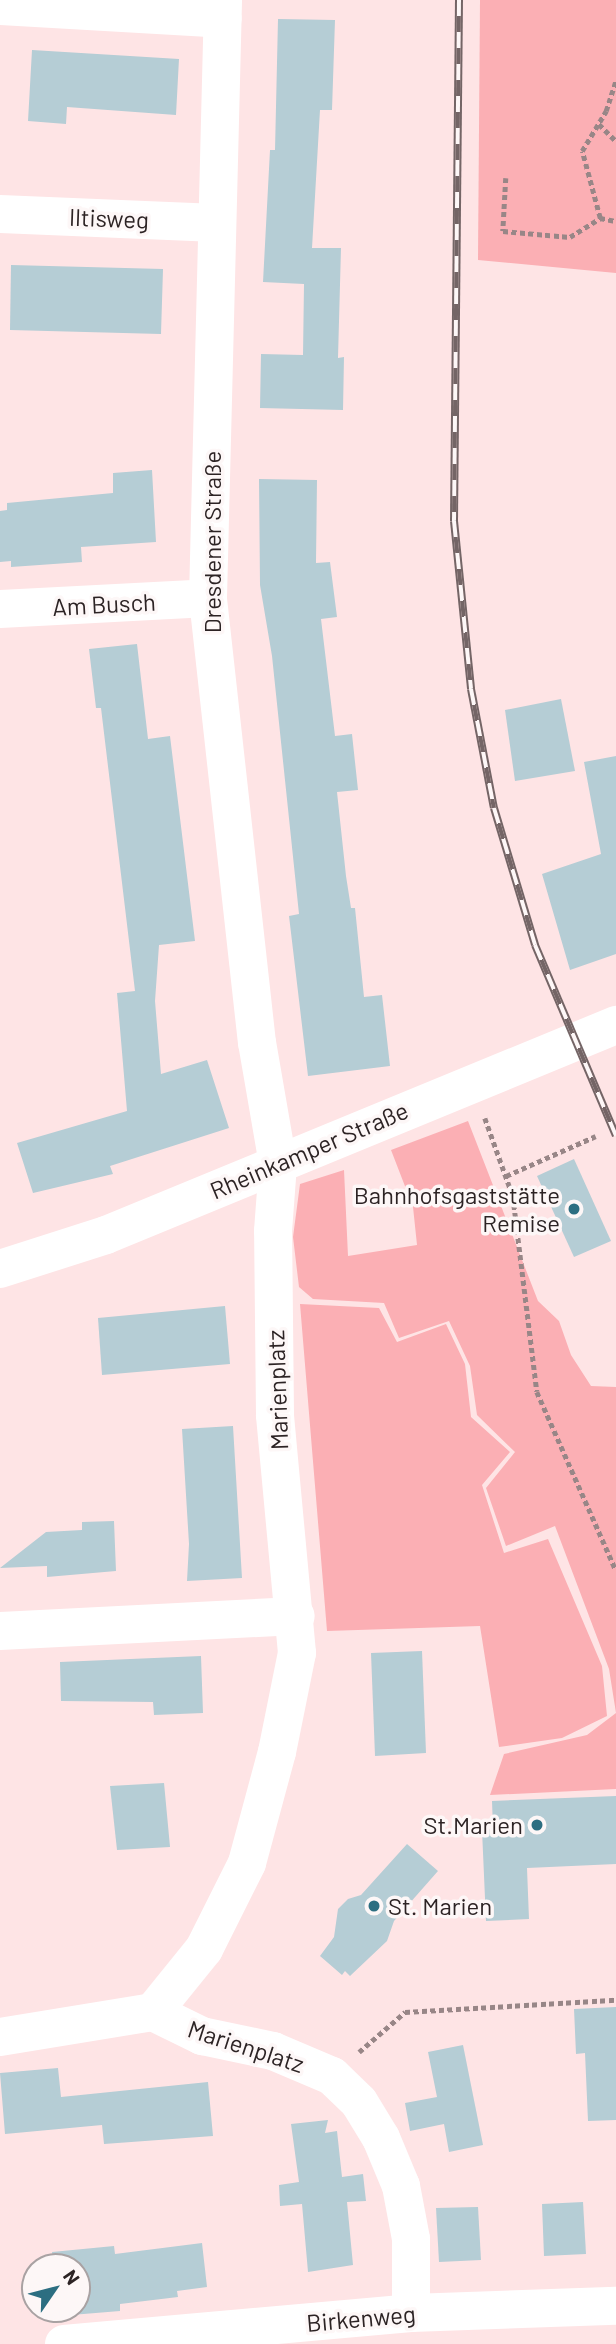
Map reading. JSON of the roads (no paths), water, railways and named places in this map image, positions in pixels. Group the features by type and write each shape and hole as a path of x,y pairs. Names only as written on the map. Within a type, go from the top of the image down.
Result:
{"street":[{"path":"0,6 223,10"},
{"name":"Dresdener Straße","path":"223,10 208,598 257,1043 278,1164"},
{"name":"Iltisweg","path":"0,214 217,223"},
{"name":"Am Busch","path":"0,609 208,598"},
{"name":"Rheinkamper Straße","path":"0,1269 106,1235 616,1025"},
{"name":"Marienplatz","path":"278,1164 273,1231 275,1415 296,1616 297,1653 277,1752 247,1863 204,1949 153,2012 202,2036 273,2051 332,2076 366,2114 401,2186 411,2239 411,2313"},
{"path":"0,1631 296,1616"},
{"path":"0,2037 153,2012"},
{"name":"Birkenweg","path":"64,2344 411,2313 616,2306"}],"railway":[{"path":"459,0 454,521 471,689 494,808 535,945 616,1136"}],"place":[{"name":"Bahnhofsgaststätte Remise","path":"574,1209"},
{"name":"St.Marien","path":"537,1825"},
{"name":"St. Marien","path":"374,1906"}]}
